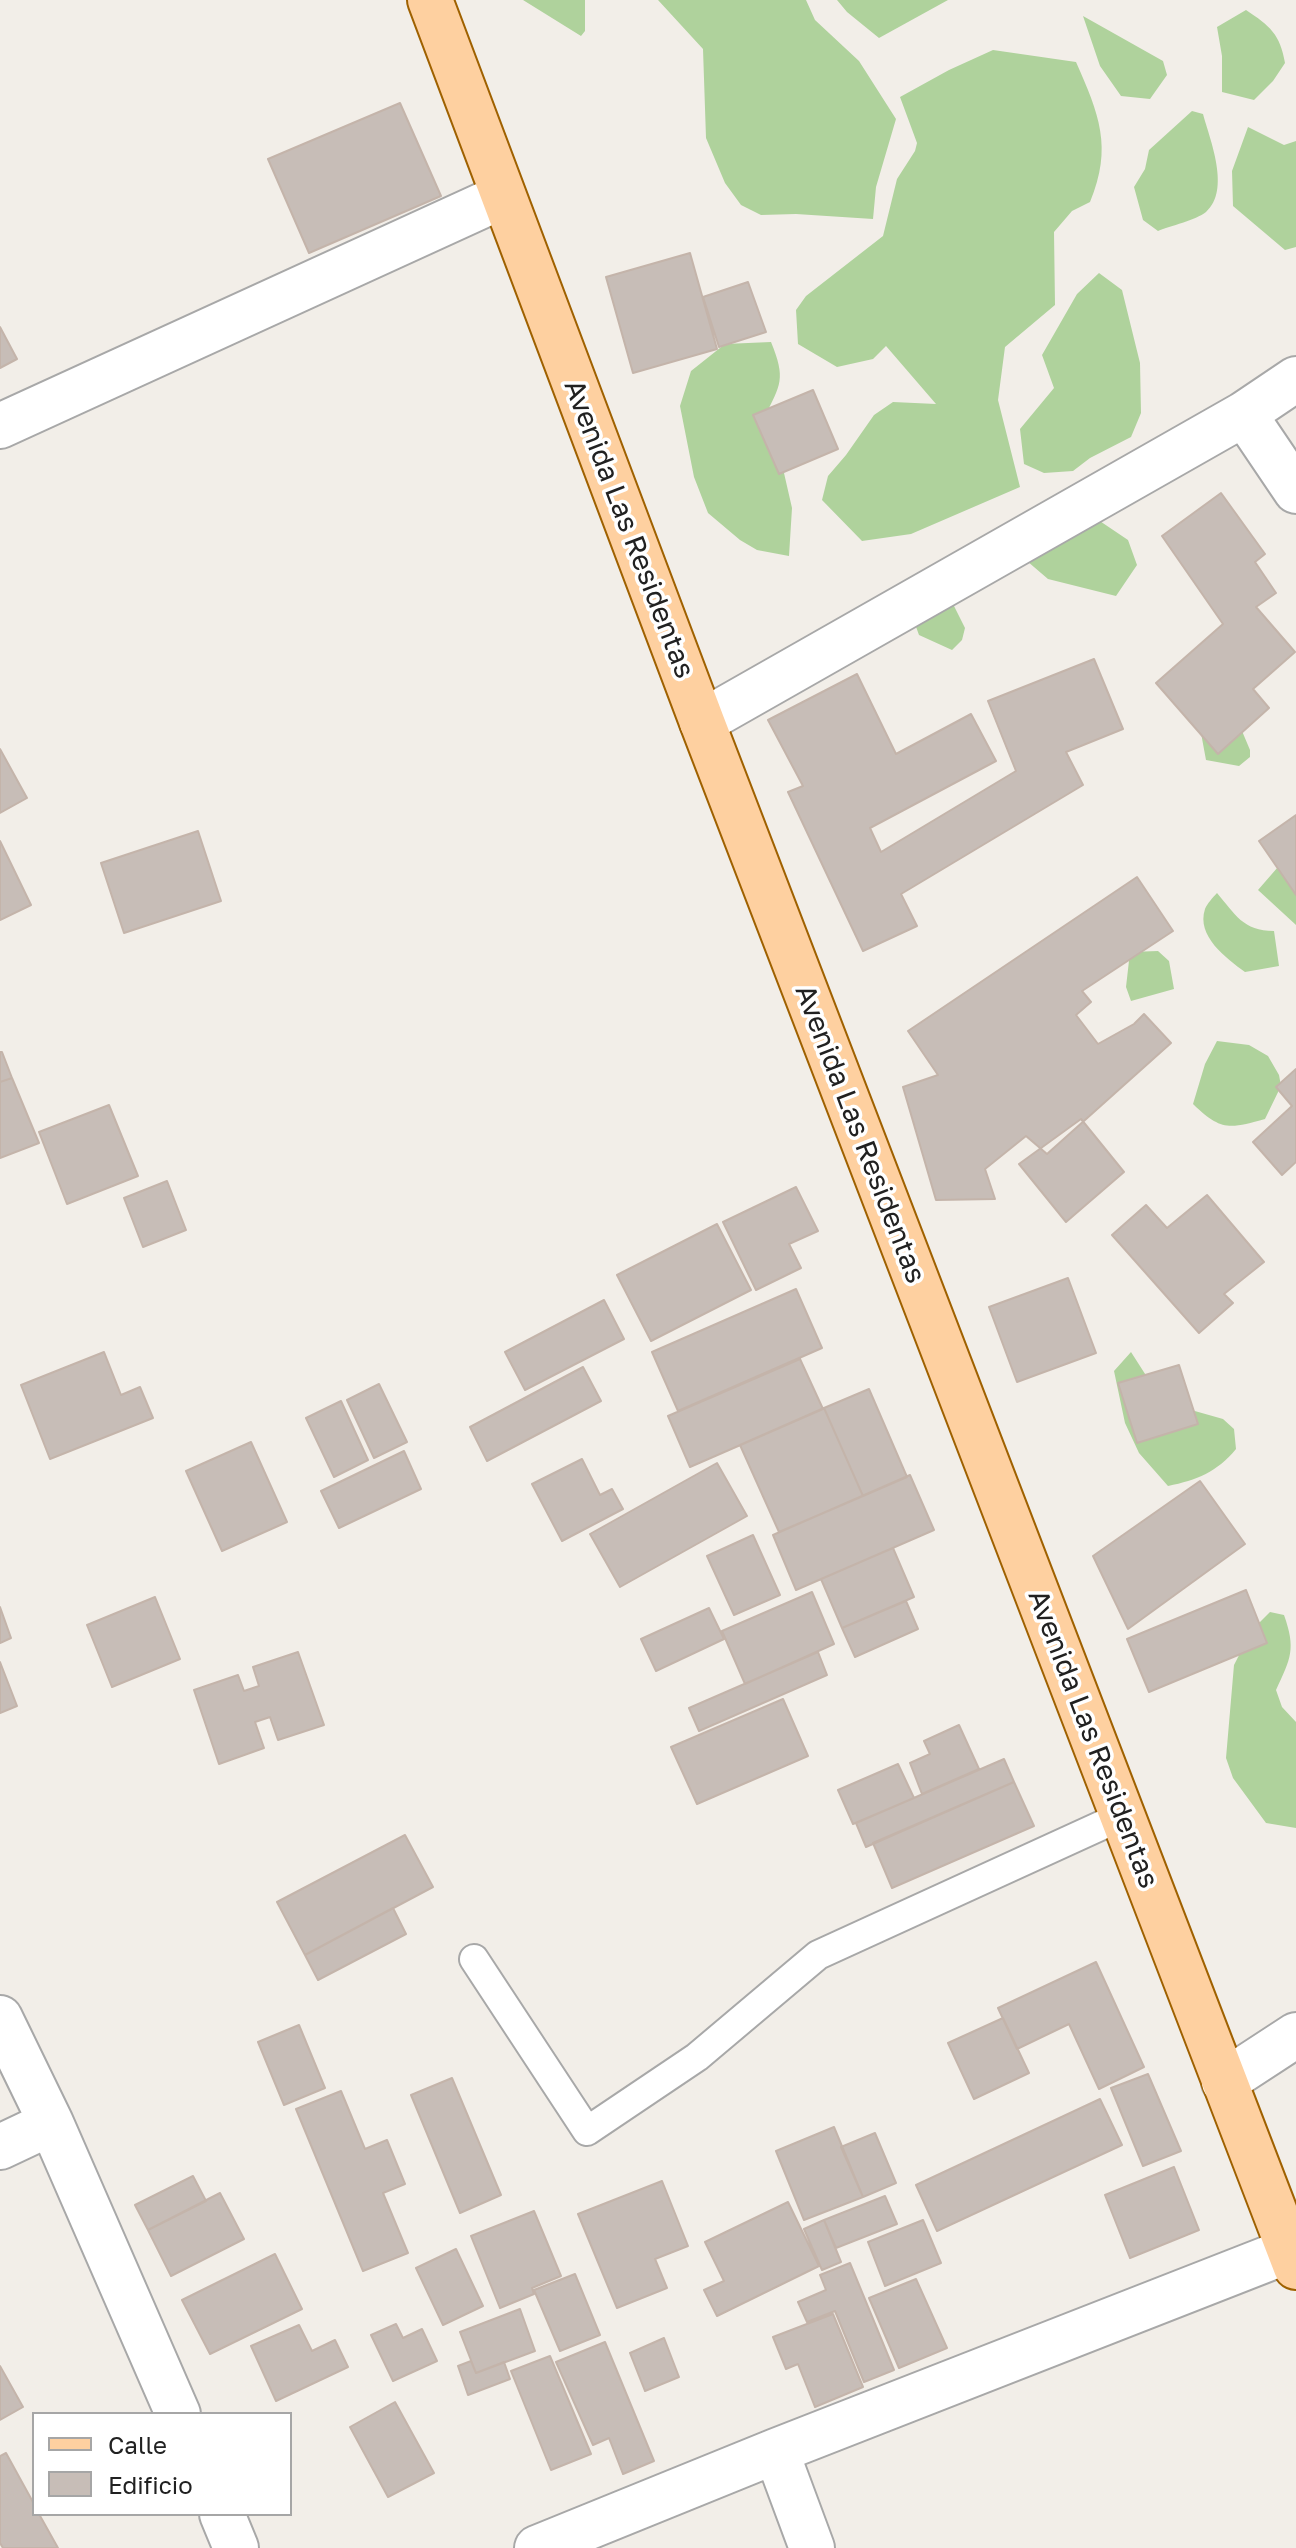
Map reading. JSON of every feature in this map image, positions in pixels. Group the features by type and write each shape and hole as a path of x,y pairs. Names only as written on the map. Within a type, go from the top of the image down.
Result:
{"main road":[{"name":"Avenida Las Residentas","path":"430,0 702,722 1293,2259"}],"street":[{"path":"0,426 503,196"},
{"path":"702,722 1244,414 1296,379"},
{"path":"1244,414 1296,491"},
{"path":"0,2018 51,2123 177,2412"},
{"path":"1224,2082 1296,2035"},
{"path":"0,2147 51,2123"},
{"path":"537,2548 776,2451 1293,2259"},
{"path":"776,2451 812,2548"},
{"path":"223,2516 236,2548"}],"lane":[{"path":"474,1959 587,2131 697,2057 818,1955 1122,1816"}],"green space":[{"path":"523,0 585,0 585,31 581,36"},
{"path":"658,0 806,0 815,20 859,61 896,119 876,187 873,219 761,215 741,205 725,183 706,138 703,49"},
{"path":"837,0 948,0 879,38"},
{"path":"1246,10 1273,32 1285,63 1254,100 1222,92 1222,56 1217,27"},
{"path":"1083,16 1163,61 1167,75 1150,99 1121,96 1100,66"},
{"path":"993,50 1076,62 1097,115 1102,147 1101,164 1090,202 1072,211 1054,232 1055,305 1005,347 998,400 1020,487 911,534 862,541 822,500 828,476 874,415 893,402 936,404 886,346 873,359 837,367 798,344 796,310 806,296 883,236 897,179 917,143 900,97"},
{"path":"1192,111 1203,114 1214,151 1217,191 1213,203 1202,215 1158,231 1143,220 1134,187 1145,169 1149,150"},
{"path":"1248,127 1284,145 1296,141 1296,247 1285,250 1233,206 1232,171"},
{"path":"1099,273 1122,290 1140,363 1141,413 1131,437 1090,458 1073,471 1044,473 1024,464 1020,429 1054,388 1042,355 1077,294"},
{"path":"771,342 779,365 780,381 764,418 784,473 792,508 789,556 757,550 708,513 694,477 680,406 691,371 725,344"},
{"path":"1079,507 1128,540 1137,565 1116,596 1048,579 1027,561"},
{"path":"951,600 965,628 962,640 952,650 919,635 911,613"},
{"path":"1196,706 1242,731 1250,757 1239,766 1206,760"},
{"path":"1291,852 1296,854 1296,925 1258,890"},
{"path":"1217,893 1247,925 1274,931 1279,966 1245,972 1214,945 1203,919 1206,907"},
{"path":"1158,951 1169,961 1174,989 1131,1001 1126,987 1130,952"},
{"path":"1217,1041 1249,1045 1268,1056 1279,1075 1281,1086 1265,1119 1242,1125 1226,1125 1211,1119 1193,1104 1205,1064"},
{"path":"1131,1352 1163,1402 1223,1419 1234,1429 1236,1449 1221,1464 1197,1478 1168,1486 1139,1453 1125,1423 1114,1371"},
{"path":"1270,1612 1284,1615 1291,1645 1276,1690 1282,1707 1296,1722 1296,1828 1266,1823 1233,1778 1226,1758 1234,1665 1252,1630"}],"building":[{"path":"400,103 441,196 309,253 268,159"},
{"path":"690,253 717,349 633,373 606,277"},
{"path":"748,282 766,332 719,347 703,297"},
{"path":"0,327 17,359 0,368"},
{"path":"813,390 838,449 779,474 753,415"},
{"path":"1221,493 1265,554 1255,562 1276,593 1256,607 1295,652 1253,689 1269,708 1218,754 1156,683 1223,624 1162,536"},
{"path":"1094,659 1123,729 1066,752 1083,785 901,894 917,926 863,951 788,792 803,786 768,720 857,674 896,754 971,714 996,761 870,828 881,852 1016,771 988,701"},
{"path":"0,749 27,798 0,813"},
{"path":"1296,815 1296,895 1259,841"},
{"path":"198,831 221,901 124,933 101,863"},
{"path":"0,841 31,905 0,920"},
{"path":"1137,877 1173,931 1082,991 1091,1002 1076,1015 1098,1044 1134,1024 1144,1014 1171,1043 1047,1154 1026,1136 985,1169 995,1199 936,1200 903,1087 938,1075 908,1031"},
{"path":"0,1052 12,1078 0,1082"},
{"path":"1296,1069 1296,1162 1282,1175 1253,1142 1292,1106 1276,1087"},
{"path":"12,1078 39,1143 0,1158 0,1082"},
{"path":"109,1105 138,1176 67,1204 39,1132"},
{"path":"1081,1119 1124,1172 1066,1222 1019,1164"},
{"path":"167,1181 186,1230 143,1247 124,1198"},
{"path":"796,1187 818,1231 789,1244 801,1268 756,1290 723,1222"},
{"path":"1207,1195 1264,1262 1224,1294 1233,1303 1199,1333 1112,1235 1146,1205 1167,1228"},
{"path":"717,1224 751,1290 651,1341 617,1275"},
{"path":"1068,1278 1096,1353 1017,1382 989,1307"},
{"path":"796,1289 822,1348 678,1411 652,1352"},
{"path":"604,1300 624,1339 525,1390 505,1352"},
{"path":"104,1352 121,1395 140,1387 153,1418 50,1459 21,1385"},
{"path":"800,1359 823,1409 690,1467 668,1416"},
{"path":"1179,1365 1198,1424 1137,1443 1118,1383"},
{"path":"583,1367 601,1401 487,1461 470,1427"},
{"path":"379,1384 407,1442 374,1458 347,1400"},
{"path":"869,1389 907,1477 863,1496 824,1408"},
{"path":"341,1401 368,1460 334,1477 306,1418"},
{"path":"824,1408 863,1496 779,1532 740,1445"},
{"path":"251,1442 287,1522 222,1551 186,1471"},
{"path":"404,1451 421,1489 339,1528 321,1491"},
{"path":"582,1459 600,1495 612,1489 623,1509 562,1541 532,1484"},
{"path":"717,1463 747,1516 620,1587 590,1534"},
{"path":"910,1475 934,1530 796,1590 773,1535"},
{"path":"1200,1481 1245,1544 1128,1629 1093,1556"},
{"path":"753,1535 780,1595 734,1615 707,1556"},
{"path":"893,1548 914,1597 842,1628 821,1579"},
{"path":"1246,1590 1267,1643 1149,1692 1127,1639"},
{"path":"812,1592 834,1644 745,1684 722,1631"},
{"path":"155,1597 180,1659 112,1687 87,1625"},
{"path":"906,1601 918,1629 855,1657 842,1628"},
{"path":"0,1607 11,1638 0,1643"},
{"path":"709,1608 724,1639 656,1671 641,1639"},
{"path":"298,1652 324,1725 278,1740 270,1717 255,1722 264,1748 219,1764 194,1690 238,1675 244,1691 259,1686 253,1667"},
{"path":"818,1652 827,1675 699,1731 689,1708"},
{"path":"0,1662 17,1706 0,1713"},
{"path":"783,1699 808,1756 697,1804 671,1747"},
{"path":"959,1725 979,1769 922,1794 910,1763 930,1754 924,1741"},
{"path":"1004,1759 1014,1782 866,1847 856,1823"},
{"path":"898,1764 914,1798 853,1824 838,1790"},
{"path":"1014,1782 1034,1826 892,1888 873,1843"},
{"path":"405,1835 433,1887 305,1955 277,1902"},
{"path":"393,1908 406,1934 318,1980 305,1955"},
{"path":"1096,1962 1144,2067 1099,2089 1069,2024 1017,2049 998,2008"},
{"path":"1003,2018 1029,2073 974,2099 948,2043"},
{"path":"299,2025 325,2088 284,2105 258,2042"},
{"path":"1148,2074 1181,2151 1143,2166 1111,2088"},
{"path":"452,2078 501,2195 460,2213 411,2095"},
{"path":"341,2091 365,2149 387,2140 405,2184 383,2193 408,2253 363,2271 296,2109"},
{"path":"1100,2099 1122,2145 937,2231 916,2185"},
{"path":"834,2127 863,2197 804,2220 776,2151"},
{"path":"875,2133 896,2183 863,2197 841,2147"},
{"path":"1174,2167 1199,2230 1130,2258 1105,2195"},
{"path":"193,2176 206,2201 148,2230 135,2205"},
{"path":"662,2181 688,2246 655,2259 667,2288 617,2308 578,2214"},
{"path":"220,2193 244,2239 171,2276 148,2230"},
{"path":"885,2196 897,2224 836,2248 824,2220"},
{"path":"788,2202 819,2266 717,2316 704,2290 724,2281 705,2242"},
{"path":"534,2211 561,2276 532,2288 534,2294 500,2308 471,2236"},
{"path":"824,2220 841,2262 822,2270 804,2229"},
{"path":"923,2220 941,2263 885,2286 868,2242"},
{"path":"456,2249 483,2306 443,2325 416,2268"},
{"path":"275,2254 302,2309 210,2354 182,2300"},
{"path":"850,2263 894,2370 864,2382 835,2311 807,2322 798,2302 826,2290 820,2275"},
{"path":"575,2274 600,2335 560,2351 534,2290"},
{"path":"916,2279 947,2348 899,2368 869,2298"},
{"path":"520,2309 535,2351 476,2373 460,2332"},
{"path":"833,2314 863,2387 815,2407 798,2364 786,2369 773,2337"},
{"path":"396,2324 403,2338 422,2329 437,2361 393,2381 371,2335"},
{"path":"299,2325 312,2351 335,2340 348,2367 276,2401 251,2346"},
{"path":"664,2338 679,2377 645,2391 630,2353"},
{"path":"605,2342 654,2461 623,2474 609,2438 593,2445 556,2362"},
{"path":"550,2356 591,2454 551,2470 511,2371"},
{"path":"471,2361 476,2373 504,2362 510,2379 468,2395 458,2366"},
{"path":"0,2366 23,2407 0,2420"},
{"path":"395,2402 434,2473 388,2497 350,2427"},
{"path":"6,2453 32,2500 32,2516 40,2516 58,2548 3,2548 0,2543 0,2456"}]}
